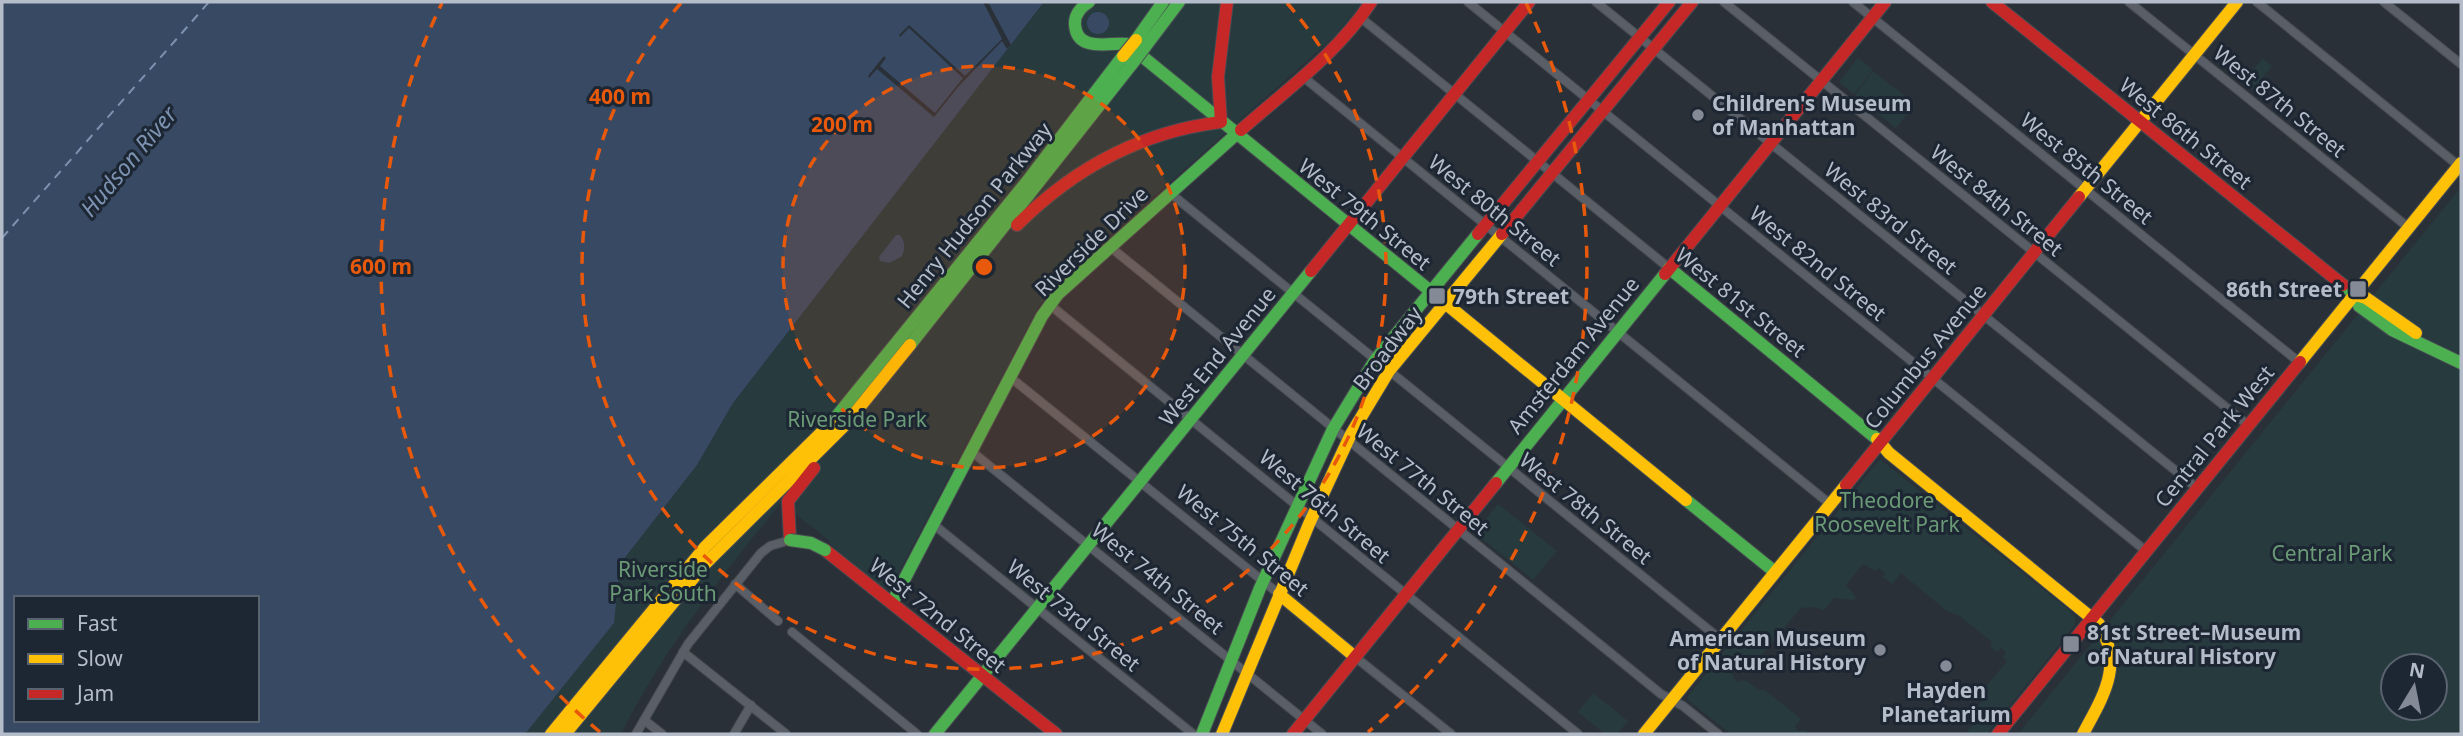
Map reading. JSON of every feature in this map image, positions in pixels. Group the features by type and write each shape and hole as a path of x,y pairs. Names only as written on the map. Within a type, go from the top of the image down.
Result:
{"main road":[{"path":"1089,2 1079,8 1075,16 1075,29 1079,37 1094,45 1113,43 1133,50"},
{"name":"Henry Hudson Parkway","path":"816,453 830,443 984,254 1133,50 1163,2"},
{"name":"Henry Hudson Parkway","path":"816,453 831,423 1133,50 1179,2"},
{"path":"984,254 1055,191 1100,161 1173,129 1221,122 1218,73 1227,2"},
{"name":"Riverside Drive","path":"892,603 1049,304 1109,246 1346,36 1371,2"},
{"name":"West End Avenue","path":"935,734 1528,2"},
{"name":"Broadway","path":"1202,734 1263,582 1298,505 1334,429 1375,360 1669,2"},
{"name":"Broadway","path":"1222,734 1312,517 1348,441 1389,371 1692,2"},
{"name":"Amsterdam Avenue","path":"1293,734 1885,2"},
{"name":"West 86th Street","path":"1993,2 2355,296 2366,298 2396,321 2431,342 2437,350 2461,363"},
{"name":"Columbus Avenue","path":"1644,734 2237,2"},
{"name":"West 79th Street","path":"1133,50 1775,572"},
{"name":"Central Park West","path":"1998,734 2460,164"},
{"name":"West 81st Street","path":"1669,268 1825,395 1897,460 2093,619"},
{"path":"790,540 788,501 816,453"},
{"path":"551,734 705,547 741,509 816,453"},
{"path":"565,734 688,583 816,453"},
{"name":"West 72nd Street","path":"790,540 807,541 825,550 1056,734"},
{"name":"West 75th Street","path":"1279,594 1354,656"},
{"path":"2083,734 2106,689 2113,666 2108,639 2093,619"}],"street":[{"name":"West 82nd Street","path":"1468,2 2146,551"},
{"name":"West 83rd Street","path":"1596,2 2197,488"},
{"name":"West 84th Street","path":"1724,2 2248,425"},
{"name":"West 85th Street","path":"1853,2 2299,362"},
{"name":"West 87th Street","path":"2129,2 2409,228"},
{"path":"2257,2 2460,164"},
{"path":"2384,2 2461,64"},
{"name":"West 81st Street","path":"1360,19 1669,268"},
{"name":"West 80th Street","path":"1302,76 1830,504"},
{"name":"West 78th Street","path":"1170,193 1720,639"},
{"name":"West 77th Street","path":"1109,246 1457,529 1718,734"},
{"name":"West 76th Street","path":"1049,304 1578,734"},
{"name":"West 75th Street","path":"1010,377 1279,594"},
{"name":"West 74th Street","path":"971,451 1322,734"},
{"name":"West 73rd Street","path":"933,524 1193,734"},
{"path":"636,734 687,655 765,549 790,540"},
{"path":"738,587 778,621"},
{"path":"792,632 917,734"},
{"path":"687,655 786,734"},
{"name":"West 75th Street","path":"1354,656 1451,734"},
{"path":"734,734 751,705"},
{"path":"644,720 662,734"}],"green space":[{"name":"Riverside Park","path":"1044,2 1363,2 1335,36 1074,267 1039,306 893,588 882,589 829,543 830,541 781,503 695,614 656,672 621,734 524,734 620,564 697,465 733,403"},
{"path":"1858,58 1873,70 1854,94 1839,82"},
{"path":"2262,59 2272,66 2253,90 2243,82"},
{"path":"1873,71 1915,104 1896,128 1855,95"},
{"name":"Central Park","path":"2461,187 2461,734 2018,734"},
{"name":"Theodore Roosevelt Park","path":"1880,459 2069,610 2075,617 2075,625 1987,734 1967,734 1973,724 1978,723 1976,721 1982,717 1976,709 1982,701 1977,697 2007,661 2003,657 2006,652 2001,648 1997,652 1990,647 1992,642 1957,614 1947,611 1901,573 1892,584 1883,577 1885,573 1879,568 1876,571 1863,564 1846,585 1856,597 1854,600 1834,598 1824,610 1801,608 1761,656 1756,657 1745,671 1738,668 1732,674 1736,682 1745,680 1759,690 1765,690 1801,719 1795,726 1798,731 1805,730 1810,734 1731,734 1687,697"},
{"path":"1498,504 1557,551 1533,580 1475,533"},
{"path":"1593,693 1628,721 1617,734 1605,734 1578,712"}],"water":[{"name":"Hudson River","path":"2,2 1044,2 733,403 697,465 620,564 614,623 525,734 2,734"},
{"path":"1098,12 1106,15 1109,23 1106,31 1098,34 1090,31 1087,23 1090,15"},
{"path":"896,235 900,235 904,243 901,257 889,263 880,261 879,257"}],"pier":[{"path":"983,2 988,2 1011,45 1007,49 1002,41 958,87 934,117 877,69 869,78 884,56 886,58 880,66 935,113 963,78 909,28 900,37 899,35 909,25 965,76 1002,39"}],"ferry route":[{"path":"2,238 209,2"}],"traffic: fast":[{"path":"1089,2 1076,18 1077,34 1082,40 1095,44 1127,44 1445,303"},
{"path":"1136,40 1163,2"},
{"path":"1145,47 1179,2"},
{"path":"1132,64 1145,47"},
{"path":"832,422 1029,179 1123,56"},
{"path":"910,345 1132,64"},
{"path":"892,603 1042,316 1058,294 1241,130"},
{"path":"1202,734 1260,588 1333,429 1375,360 1478,234"},
{"path":"1669,268 1877,439"},
{"path":"935,734 1311,271"},
{"path":"1496,483 1665,274"},
{"path":"2343,285 2355,295 2359,306 2392,330 2461,363"},
{"path":"1686,500 1775,572"},
{"path":"790,540 811,543 825,550"}],"traffic: slow":[{"path":"2079,197 2237,2"},
{"path":"1123,56 1136,40"},
{"path":"2300,362 2461,163"},
{"path":"1222,734 1309,524 1351,434 1389,371 1502,234"},
{"path":"2355,295 2366,298 2416,333"},
{"path":"1445,303 1686,500"},
{"path":"565,734 705,564 846,424 910,345"},
{"path":"551,734 705,547 832,422"},
{"path":"1877,439 1889,453 2099,624 2110,654 2110,667 2103,694 2083,734"},
{"path":"1644,734 1846,485"},
{"path":"1279,594 1354,656"}],"traffic: jam":[{"path":"1017,225 1062,186 1110,156 1163,134 1221,122 1218,77 1227,2"},
{"path":"1241,130 1327,54 1358,21 1371,2"},
{"path":"1311,271 1529,2"},
{"path":"1478,234 1669,2"},
{"path":"1502,234 1692,2"},
{"path":"1665,274 1885,2"},
{"path":"1992,2 2343,285"},
{"path":"1846,485 2079,197"},
{"path":"1998,734 2300,362"},
{"path":"790,540 788,501 814,468"},
{"path":"1293,734 1496,483"},
{"path":"825,550 1056,734"}],"place":[{"name":"Children's Museum of Manhattan","path":"1698,115"},
{"name":"86th Street","path":"2358,289"},
{"name":"79th Street","path":"1437,296"},
{"name":"81st Street–Museum of Natural History","path":"2071,644"},
{"name":"American Museum of Natural History","path":"1880,650"},
{"name":"Hayden Planetarium","path":"1946,666"}],"park label":[{"name":"Riverside Park South","path":"663,581"}]}
